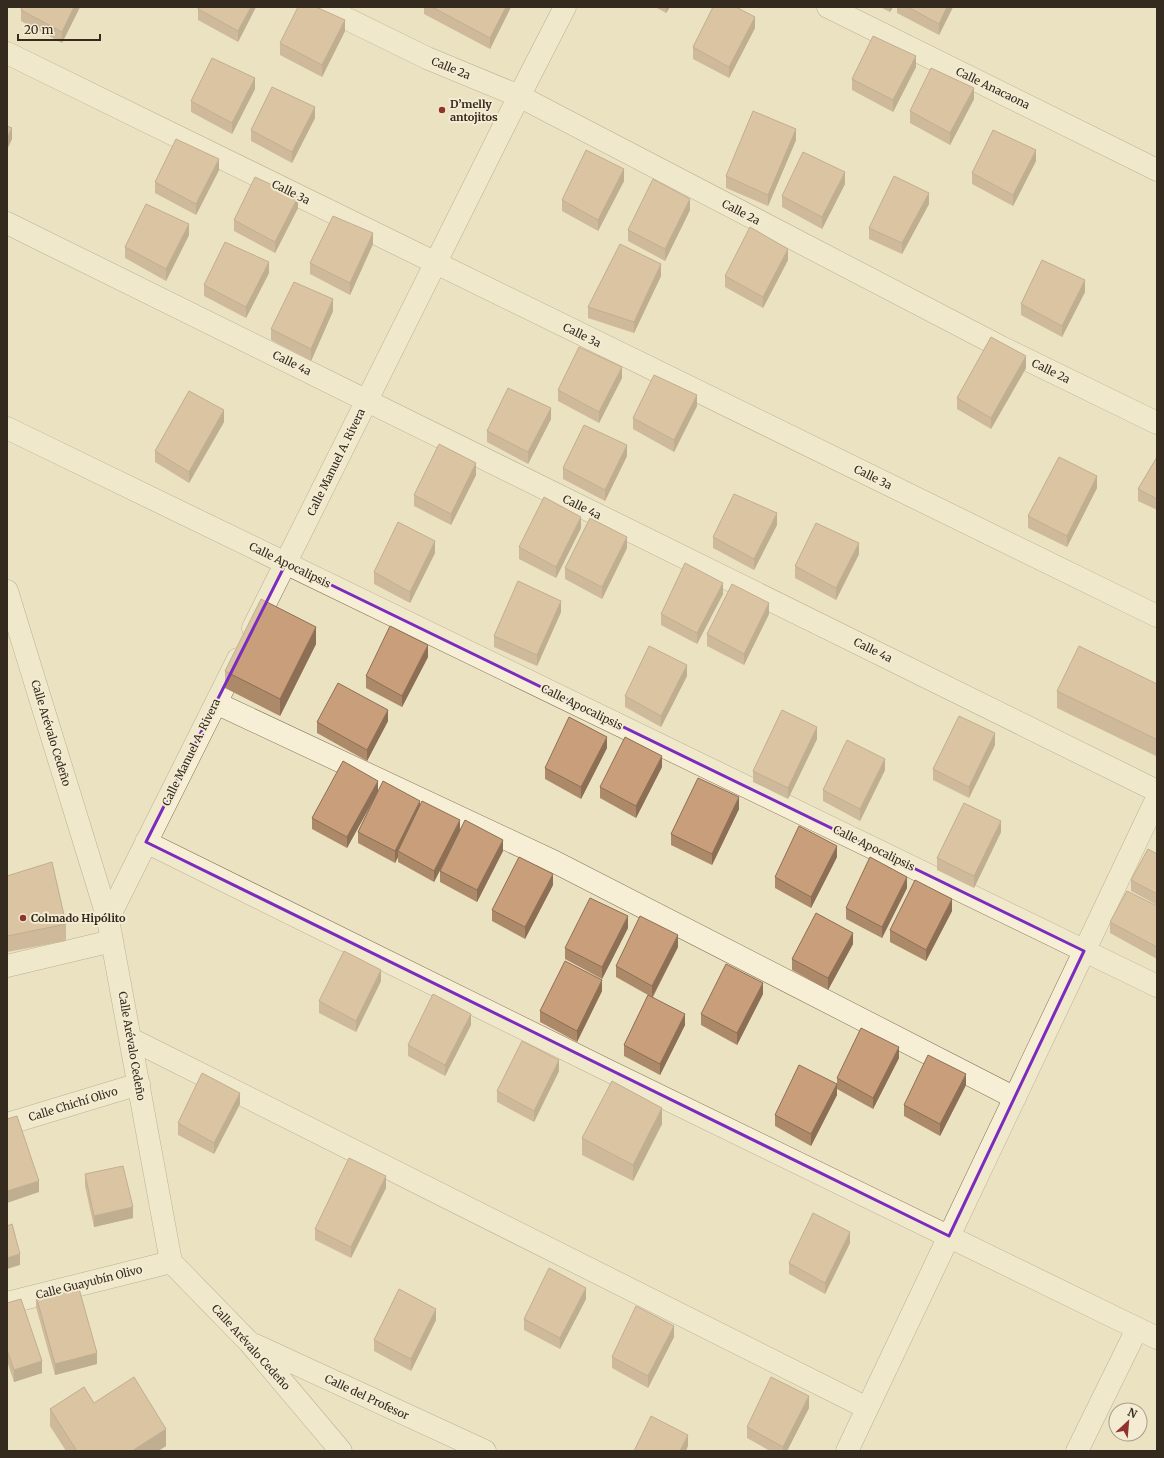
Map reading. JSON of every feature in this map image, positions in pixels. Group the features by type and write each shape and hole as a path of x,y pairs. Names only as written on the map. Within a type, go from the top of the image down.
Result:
{"street":[{"name":"Calle 2a","path":"323,7 427,58 519,96 1001,347 1157,423"},
{"name":"Calle Manuel A. Rivera","path":"108,919 435,262 565,7"},
{"name":"Calle Anacaona","path":"828,7 1157,170"},
{"name":"Calle 3a","path":"7,53 1157,616"},
{"name":"Calle 4a","path":"7,223 1157,791"},
{"name":"Calle Apocalipsis","path":"7,428 1157,986"},
{"name":"Calle Arévalo Cedeño","path":"7,591 108,919 172,1262 249,1342 341,1451"},
{"path":"216,703 555,862 1014,1098"},
{"path":"847,1451 1157,798"},
{"path":"146,842 607,1070 1157,1338"},
{"path":"7,966 112,941"},
{"path":"131,1039 867,1408"},
{"name":"Calle Chichí Olivo","path":"7,1124 139,1084"},
{"name":"Calle Guayubín Olivo","path":"7,1303 172,1262"},
{"path":"1077,1451 1137,1329"},
{"name":"Calle del Profesor","path":"249,1342 485,1451"}],"highlighted area":[{"path":"286,563 1084,951 949,1236 146,842"}],"building":[{"path":"22,7 74,7 62,32 21,10"},
{"path":"199,7 251,7 238,31 198,9"},
{"path":"298,7 316,7 345,20 322,65 280,43"},
{"path":"432,7 506,7 490,38"},
{"path":"713,7 736,7 755,17 729,67 693,47"},
{"path":"908,7 947,7 939,24"},
{"path":"873,36 916,56 893,100 852,79"},
{"path":"212,58 255,78 232,123 191,101"},
{"path":"931,68 974,88 950,133 910,111"},
{"path":"272,87 315,107 292,152 251,130"},
{"path":"753,111 796,129 768,195 726,176"},
{"path":"7,126 12,128 7,138"},
{"path":"993,130 1036,150 1013,195 972,173"},
{"path":"176,139 219,159 196,204 155,182"},
{"path":"586,150 624,169 598,220 562,200"},
{"path":"803,152 845,172 822,217 782,196"},
{"path":"894,176 929,193 902,243 869,228"},
{"path":"255,177 298,197 275,242 234,220"},
{"path":"653,179 690,199 665,249 628,230"},
{"path":"146,204 189,224 166,269 125,247"},
{"path":"333,216 373,233 350,283 310,263"},
{"path":"750,227 788,249 763,297 725,276"},
{"path":"225,242 269,262 246,307 204,285"},
{"path":"620,244 661,264 634,322 588,307"},
{"path":"1042,260 1085,280 1062,326 1021,304"},
{"path":"294,282 333,299 311,349 271,329"},
{"path":"991,337 1026,356 991,418 957,398"},
{"path":"579,347 622,367 599,412 558,390"},
{"path":"654,375 697,395 674,440 633,418"},
{"path":"508,388 551,408 528,452 487,431"},
{"path":"189,391 224,410 189,472 155,451"},
{"path":"584,425 627,445 605,490 563,468"},
{"path":"439,444 476,463 451,514 414,495"},
{"path":"1059,457 1097,476 1067,536 1028,516"},
{"path":"1157,457 1157,499 1138,489"},
{"path":"734,494 777,513 754,559 713,537"},
{"path":"544,497 581,517 556,567 519,547"},
{"path":"590,518 627,537 602,587 565,568"},
{"path":"398,522 435,541 410,592 374,572"},
{"path":"816,523 859,543 836,588 795,566"},
{"path":"685,563 723,583 697,633 661,614"},
{"path":"518,581 561,601 537,655 494,636"},
{"path":"732,584 769,603 744,654 707,634"},
{"path":"261,599 316,627 280,699 225,671"},
{"path":"390,626 428,645 402,696 366,676"},
{"path":"649,646 687,665 661,716 625,696"},
{"path":"1079,646 1157,684 1156,739 1057,691"},
{"path":"338,683 388,710 367,750 317,722"},
{"path":"782,710 817,727 788,788 753,771"},
{"path":"959,716 995,733 969,787 933,769"},
{"path":"569,717 607,737 581,787 545,768"},
{"path":"625,737 662,756 636,806 600,787"},
{"path":"847,740 885,759 860,809 823,790"},
{"path":"343,761 378,781 347,837 312,818"},
{"path":"698,778 739,797 712,854 671,834"},
{"path":"383,781 420,801 395,851 358,832"},
{"path":"422,801 460,820 434,871 398,851"},
{"path":"964,803 1001,821 974,876 937,858"},
{"path":"465,820 503,840 477,890 440,871"},
{"path":"799,826 837,846 811,897 775,877"},
{"path":"1148,849 1157,854 1157,894 1131,880"},
{"path":"519,857 553,874 525,927 492,910"},
{"path":"870,857 907,877 882,927 846,908"},
{"path":"52,862 66,924 7,936 7,876"},
{"path":"915,880 952,899 926,950 890,930"},
{"path":"1127,891 1157,906 1157,947 1110,922"},
{"path":"590,898 628,916 602,967 565,948"},
{"path":"816,913 853,933 828,978 792,959"},
{"path":"640,916 678,935 652,986 616,966"},
{"path":"344,951 381,970 356,1021 319,1001"},
{"path":"565,961 602,980 577,1031 540,1011"},
{"path":"726,964 763,983 737,1033 701,1014"},
{"path":"433,994 471,1014 445,1065 408,1045"},
{"path":"648,995 685,1014 660,1064 624,1045"},
{"path":"861,1028 899,1047 873,1098 837,1078"},
{"path":"522,1041 559,1060 534,1111 497,1091"},
{"path":"928,1055 966,1074 940,1124 904,1105"},
{"path":"799,1065 837,1084 811,1134 775,1115"},
{"path":"202,1073 240,1093 214,1143 178,1123"},
{"path":"612,1081 662,1108 633,1165 582,1138"},
{"path":"17,1116 39,1181 7,1191 7,1119"},
{"path":"349,1158 386,1176 351,1247 315,1229"},
{"path":"123,1166 133,1207 94,1216 85,1174"},
{"path":"813,1213 850,1232 825,1283 789,1263"},
{"path":"12,1224 20,1254 7,1258 7,1226"},
{"path":"549,1268 586,1288 560,1338 524,1319"},
{"path":"78,1285 97,1353 55,1364 36,1296"},
{"path":"399,1289 436,1309 411,1359 374,1340"},
{"path":"21,1299 42,1361 14,1370 7,1350 7,1303"},
{"path":"636,1306 674,1326 648,1376 612,1357"},
{"path":"134,1377 166,1429 132,1451 77,1451 50,1409 84,1387 94,1403"},
{"path":"771,1377 809,1396 783,1447 747,1427"},
{"path":"651,1416 688,1435 680,1451 634,1451"}],"place":[{"name":"D’melly antojitos","path":"442,110"},
{"name":"Colmado Hipólito","path":"23,918"}]}
